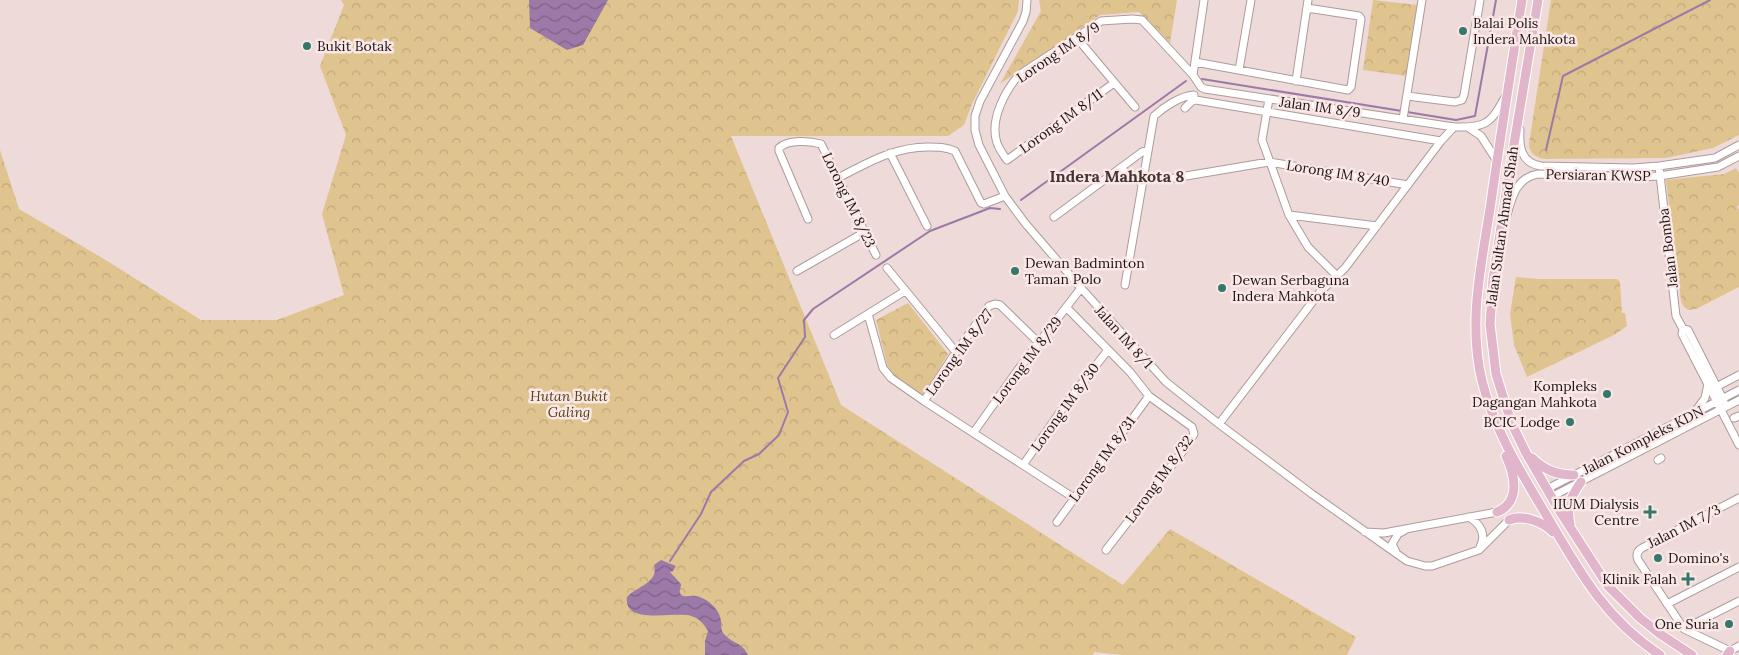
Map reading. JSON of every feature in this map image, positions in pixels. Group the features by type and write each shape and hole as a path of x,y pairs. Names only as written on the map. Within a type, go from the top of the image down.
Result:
{"main road":[{"name":"Jalan Sultan Ahmad Shah","path":"1522,0 1494,178 1475,320 1478,355 1486,393 1505,444 1564,546 1606,609 1625,628 1660,655"},
{"name":"Jalan Sultan Ahmad Shah","path":"1538,0 1503,211 1490,306 1491,337 1496,374 1511,422 1526,452 1549,493 1613,592 1640,618 1692,655"},
{"path":"1494,178 1498,183 1508,180"},
{"path":"1490,207 1498,203 1503,211"},
{"path":"1486,393 1484,401 1490,422 1510,464 1514,477 1511,500 1502,510 1497,512"},
{"path":"1526,452 1547,470 1560,474 1574,475"},
{"path":"1572,530 1568,508 1572,495 1581,482"},
{"path":"1509,520 1526,519 1546,526 1564,546"},
{"path":"1681,649 1696,655"}],"street":[{"name":"Jalan IM 8/1","path":"1027,0 1023,22 980,101 975,116 975,130 979,145 1005,196 1025,223 1080,288 1156,372 1219,424 1364,532 1407,561 1432,566 1479,550 1509,520"},
{"path":"1185,108 1201,88 1193,75 1204,0"},
{"path":"1239,70 1251,0"},
{"path":"1296,80 1308,0"},
{"path":"1403,116 1422,0"},
{"path":"1407,98 1456,102 1462,100 1480,0"},
{"path":"1195,62 1348,90 1351,87 1361,19 1359,16 1307,8"},
{"name":"Lorong IM 8/9","path":"1007,160 996,141 994,127 997,114 1011,85 1019,75 1101,21 1142,20 1193,75"},
{"path":"1076,37 1134,107"},
{"name":"Lorong IM 8/11","path":"1007,160 1114,83"},
{"name":"Jalan IM 8/9","path":"1201,88 1269,99 1403,116 1454,127 1469,128"},
{"path":"1469,128 1480,126 1490,120 1496,114 1507,92"},
{"path":"1125,285 1154,116 1162,109 1188,96 1196,100 1442,141"},
{"path":"1269,99 1262,140 1289,215 1308,247 1338,277"},
{"name":"Persiaran KWSP","path":"1520,112 1520,149 1526,160 1533,164 1633,168 1659,166 1715,158 1739,145"},
{"path":"1219,424 1320,292 1338,277 1454,127"},
{"path":"1469,128 1481,136 1497,161"},
{"name":"Lorong IM 8/23","path":"808,219 779,151 779,148 784,144 812,142 821,144 876,256"},
{"path":"838,178 878,157 890,153 920,147 946,147 955,151 981,203 984,204 1005,196"},
{"path":"1054,217 1142,152 1148,150"},
{"path":"890,153 927,226"},
{"name":"Persiaran KWSP","path":"1499,244 1515,191 1520,183 1531,176 1538,174 1659,176 1718,167 1739,156"},
{"name":"Lorong IM 8/40","path":"1174,178 1269,162 1408,185"},
{"name":"Jalan Bomba","path":"1659,166 1676,314 1683,329 1682,334 1708,384 1720,400"},
{"path":"1118,170 1134,175 1142,184"},
{"path":"1289,215 1377,226"},
{"path":"797,271 864,232"},
{"path":"886,268 956,352"},
{"name":"Lorong IM 8/29","path":"974,432 1080,288"},
{"path":"834,335 905,291"},
{"name":"Lorong IM 8/27","path":"924,401 989,306 1000,305 1039,343"},
{"name":"Lorong IM 8/32","path":"1066,307 1130,372 1149,396 1192,427 1194,434 1106,550"},
{"name":"Lorong IM 8/27","path":"868,314 878,355 890,378 1074,498"},
{"name":"Jalan Bomba","path":"1683,329 1688,330 1716,387 1739,445"},
{"name":"Lorong IM 8/30","path":"1023,465 1065,405 1108,350"},
{"path":"1716,387 1739,375"},
{"path":"1694,413 1705,398 1708,384"},
{"name":"Jalan Kompleks KDN","path":"1549,493 1574,475 1739,390"},
{"name":"Lorong IM 8/31","path":"1056,522 1149,396"},
{"name":"Jalan Kompleks KDN","path":"1549,493 1581,482 1739,400"},
{"name":"Jalan IM 7/3","path":"1667,604 1638,560 1638,552 1642,548 1739,498"},
{"path":"1364,532 1384,533 1497,512"},
{"path":"1469,517 1479,524 1482,531 1483,542 1479,550"},
{"path":"1399,556 1392,544 1398,534 1411,527"},
{"path":"1739,567 1667,604 1684,629 1729,654 1739,646"},
{"path":"1684,629 1739,601"}],"green space":[{"name":"Hutan Bukit Galing","path":"341,0 1019,0 1018,11 972,104 964,125 948,136 731,136 841,405 1123,585 1170,529 1356,637 1347,655 1122,655 1094,652 1093,655 0,655 0,150 19,209 104,259 201,320 277,320 344,295 322,214 346,135 320,66 344,5"},
{"path":"1039,0 1177,0 1170,43 1139,12 1100,15 1000,84 1041,11"},
{"path":"1373,0 1417,5 1407,76 1363,70"},
{"path":"1551,0 1739,0 1739,135 1713,148 1666,158 1545,159 1534,155 1530,150 1529,144"},
{"path":"1736,168 1739,173 1739,205 1737,207 1739,210 1739,287 1696,309 1688,310 1683,306 1681,300 1666,180 1724,174"},
{"path":"1516,277 1538,279 1617,279 1620,282 1622,313 1625,313 1627,326 1614,335 1527,377 1514,345 1510,314"},
{"path":"908,303 948,354 923,397 889,372 876,320"}],"water":[{"path":"529,0 608,0 583,45 567,50 530,28"},
{"path":"661,560 676,566 670,572 681,584 681,595 699,597 712,604 720,617 723,633 740,645 748,655 705,655 705,641 708,631 703,624 691,616 652,616 633,612 628,606 627,597 650,580 655,571 654,565"}],"waterway":[{"path":"1407,112 1456,120 1475,116 1496,0"},
{"path":"1546,150 1563,76 1710,0"},
{"path":"1202,79 1402,111"},
{"path":"1021,200 1186,81"},
{"path":"670,561 701,514 711,492 744,461 759,454 779,435 788,412 778,378 805,337 804,320 813,309 930,231 990,208 1000,209"}],"place":[{"name":"Balai Polis Indera Mahkota","path":"1463,31"},
{"name":"Bukit Botak","path":"307,46"},
{"name":"Dewan Badminton Taman Polo","path":"1015,271"},
{"name":"Dewan Serbaguna Indera Mahkota","path":"1222,288"},
{"name":"Kompleks Dagangan Mahkota","path":"1607,394"},
{"name":"BCIC Lodge","path":"1570,422"},
{"name":"IIUM Dialysis Centre","path":"1650,512"},
{"name":"Domino's","path":"1658,558"},
{"name":"Klinik Falah","path":"1688,579"},
{"name":"One Suria","path":"1729,624"}],"district":[{"name":"Indera Mahkota 8","path":"1117,176"}]}
